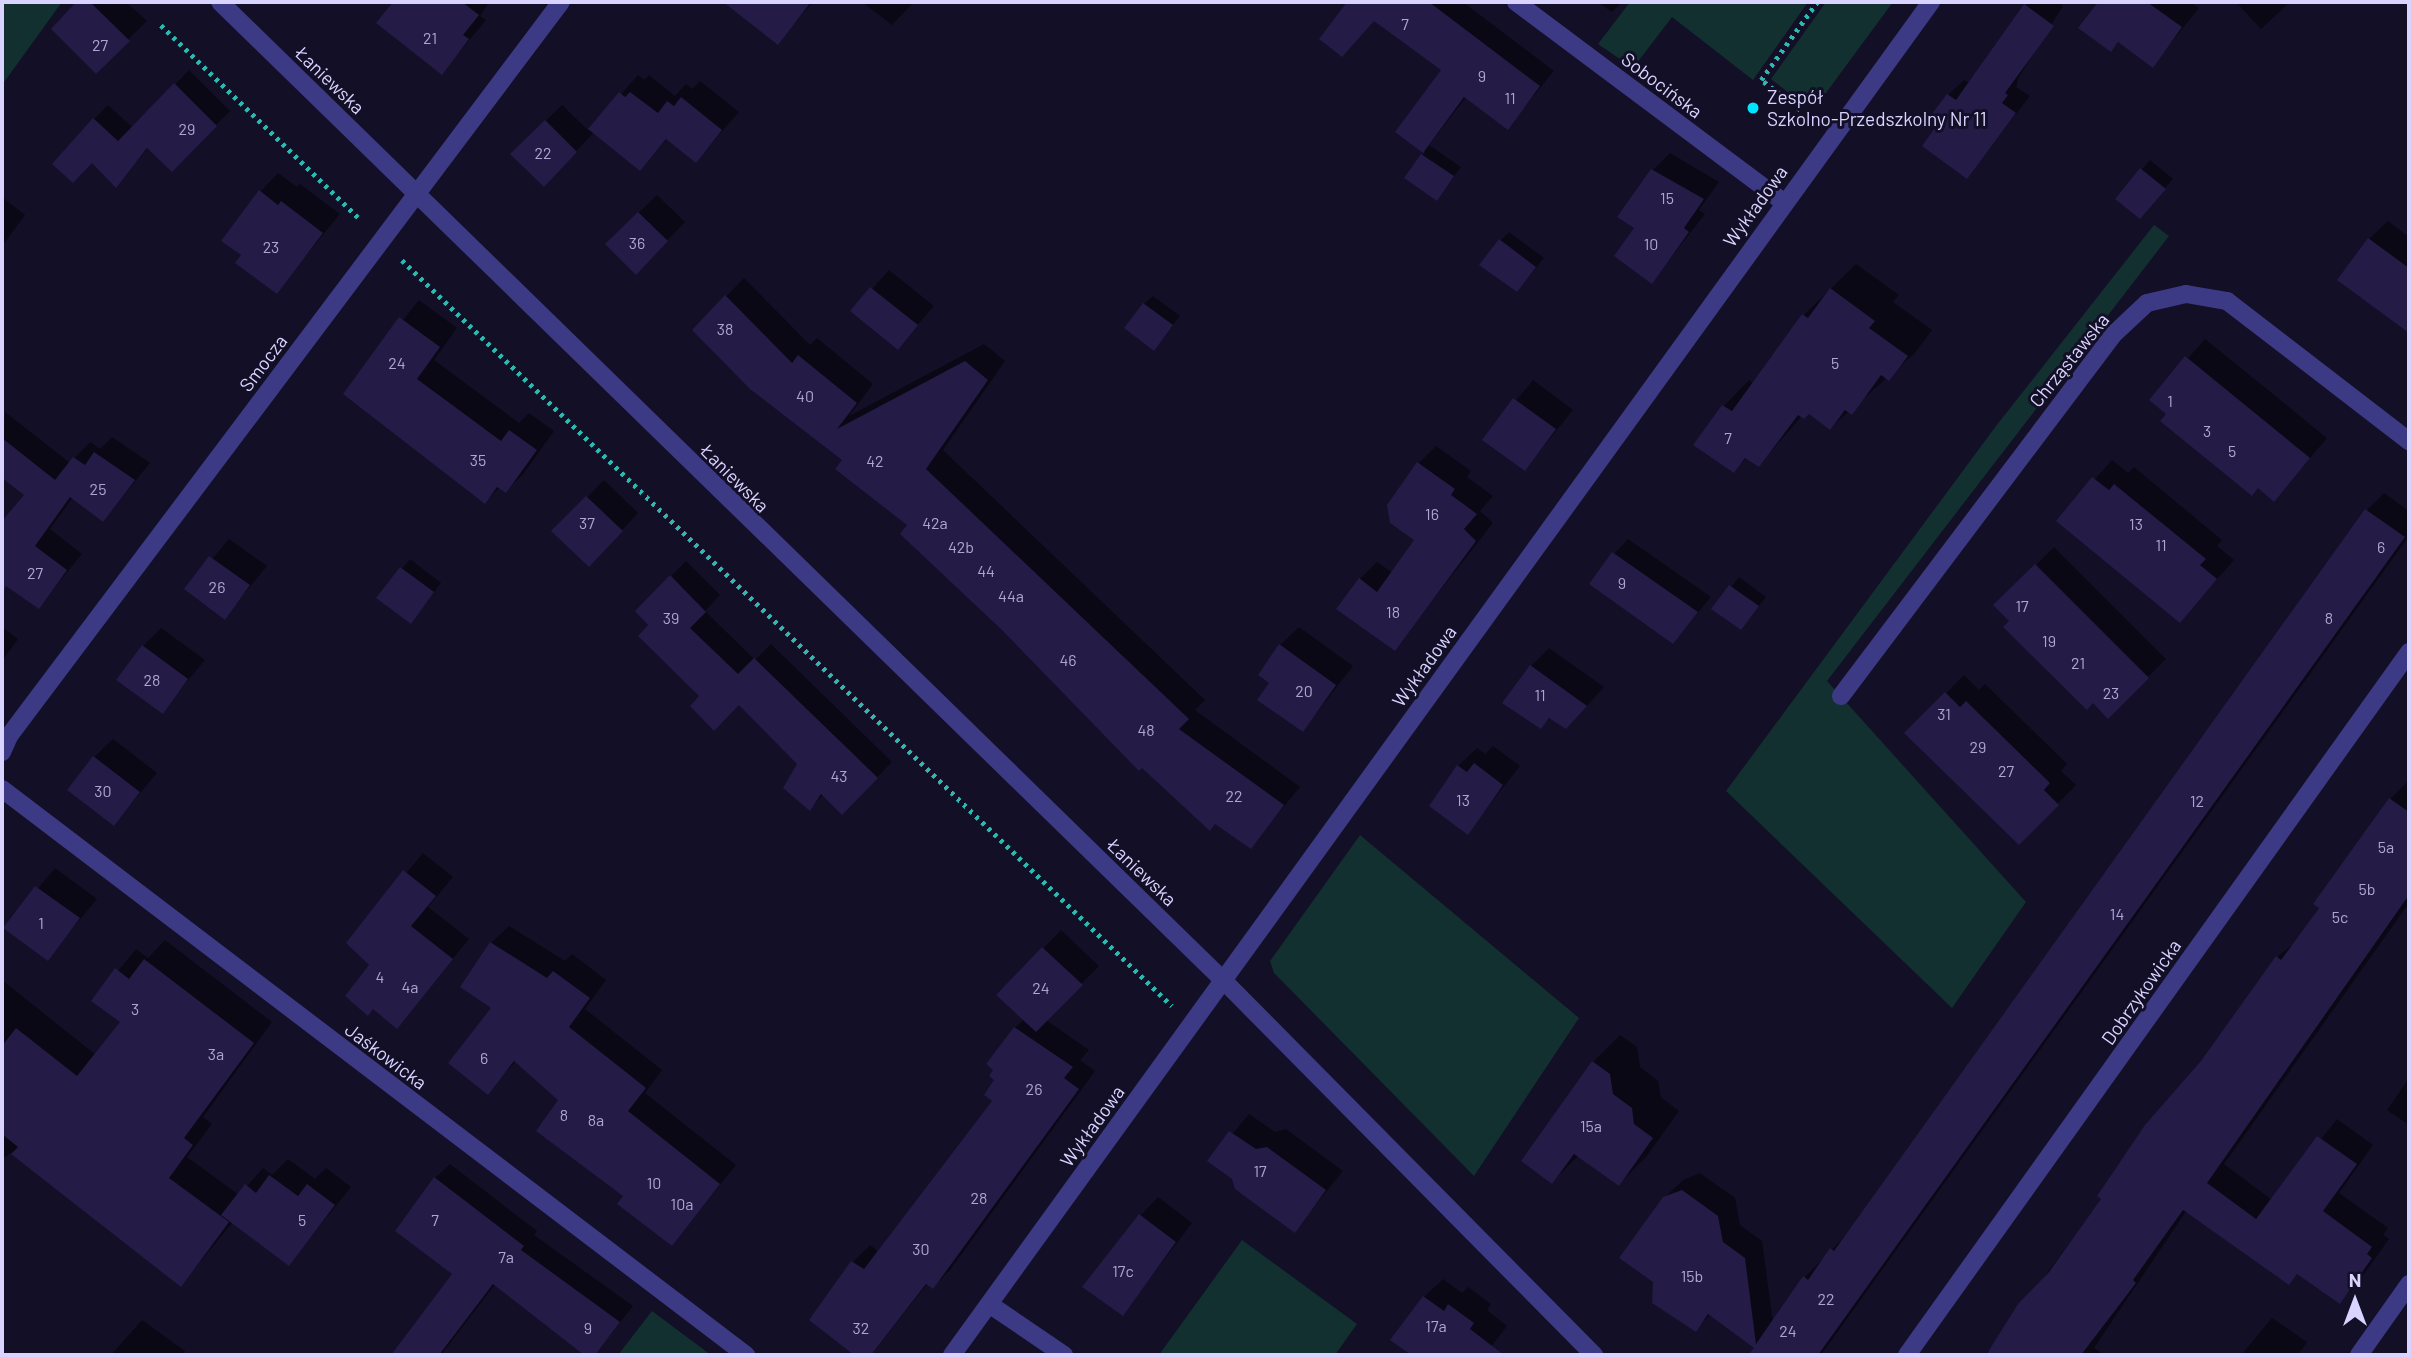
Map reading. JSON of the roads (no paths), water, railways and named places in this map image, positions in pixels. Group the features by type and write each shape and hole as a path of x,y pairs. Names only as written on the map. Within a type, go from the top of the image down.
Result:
{"street":[{"name":"Łaniewska","path":"220,2 1223,980 1594,1355"},
{"name":"Smocza","path":"2,752 9,736 382,241 415,192 561,2"},
{"name":"Sobocińska","path":"1516,2 1783,202"},
{"name":"Wykładowa","path":"952,1355 1783,202 1931,2"},
{"name":"Chrząstawska","path":"1841,696 2115,333 2147,303 2186,294 2227,301 2409,441"},
{"name":"Dobrzykowicka","path":"1907,1355 2409,652"},
{"name":"Jaśkowicka","path":"2,789 746,1355"},
{"path":"2359,1355 2409,1284"},
{"path":"989,1304 1064,1355"}],"place":[{"name":"Zespół Szkolno-Przedszkolny Nr 11","path":"1753,108"}]}
